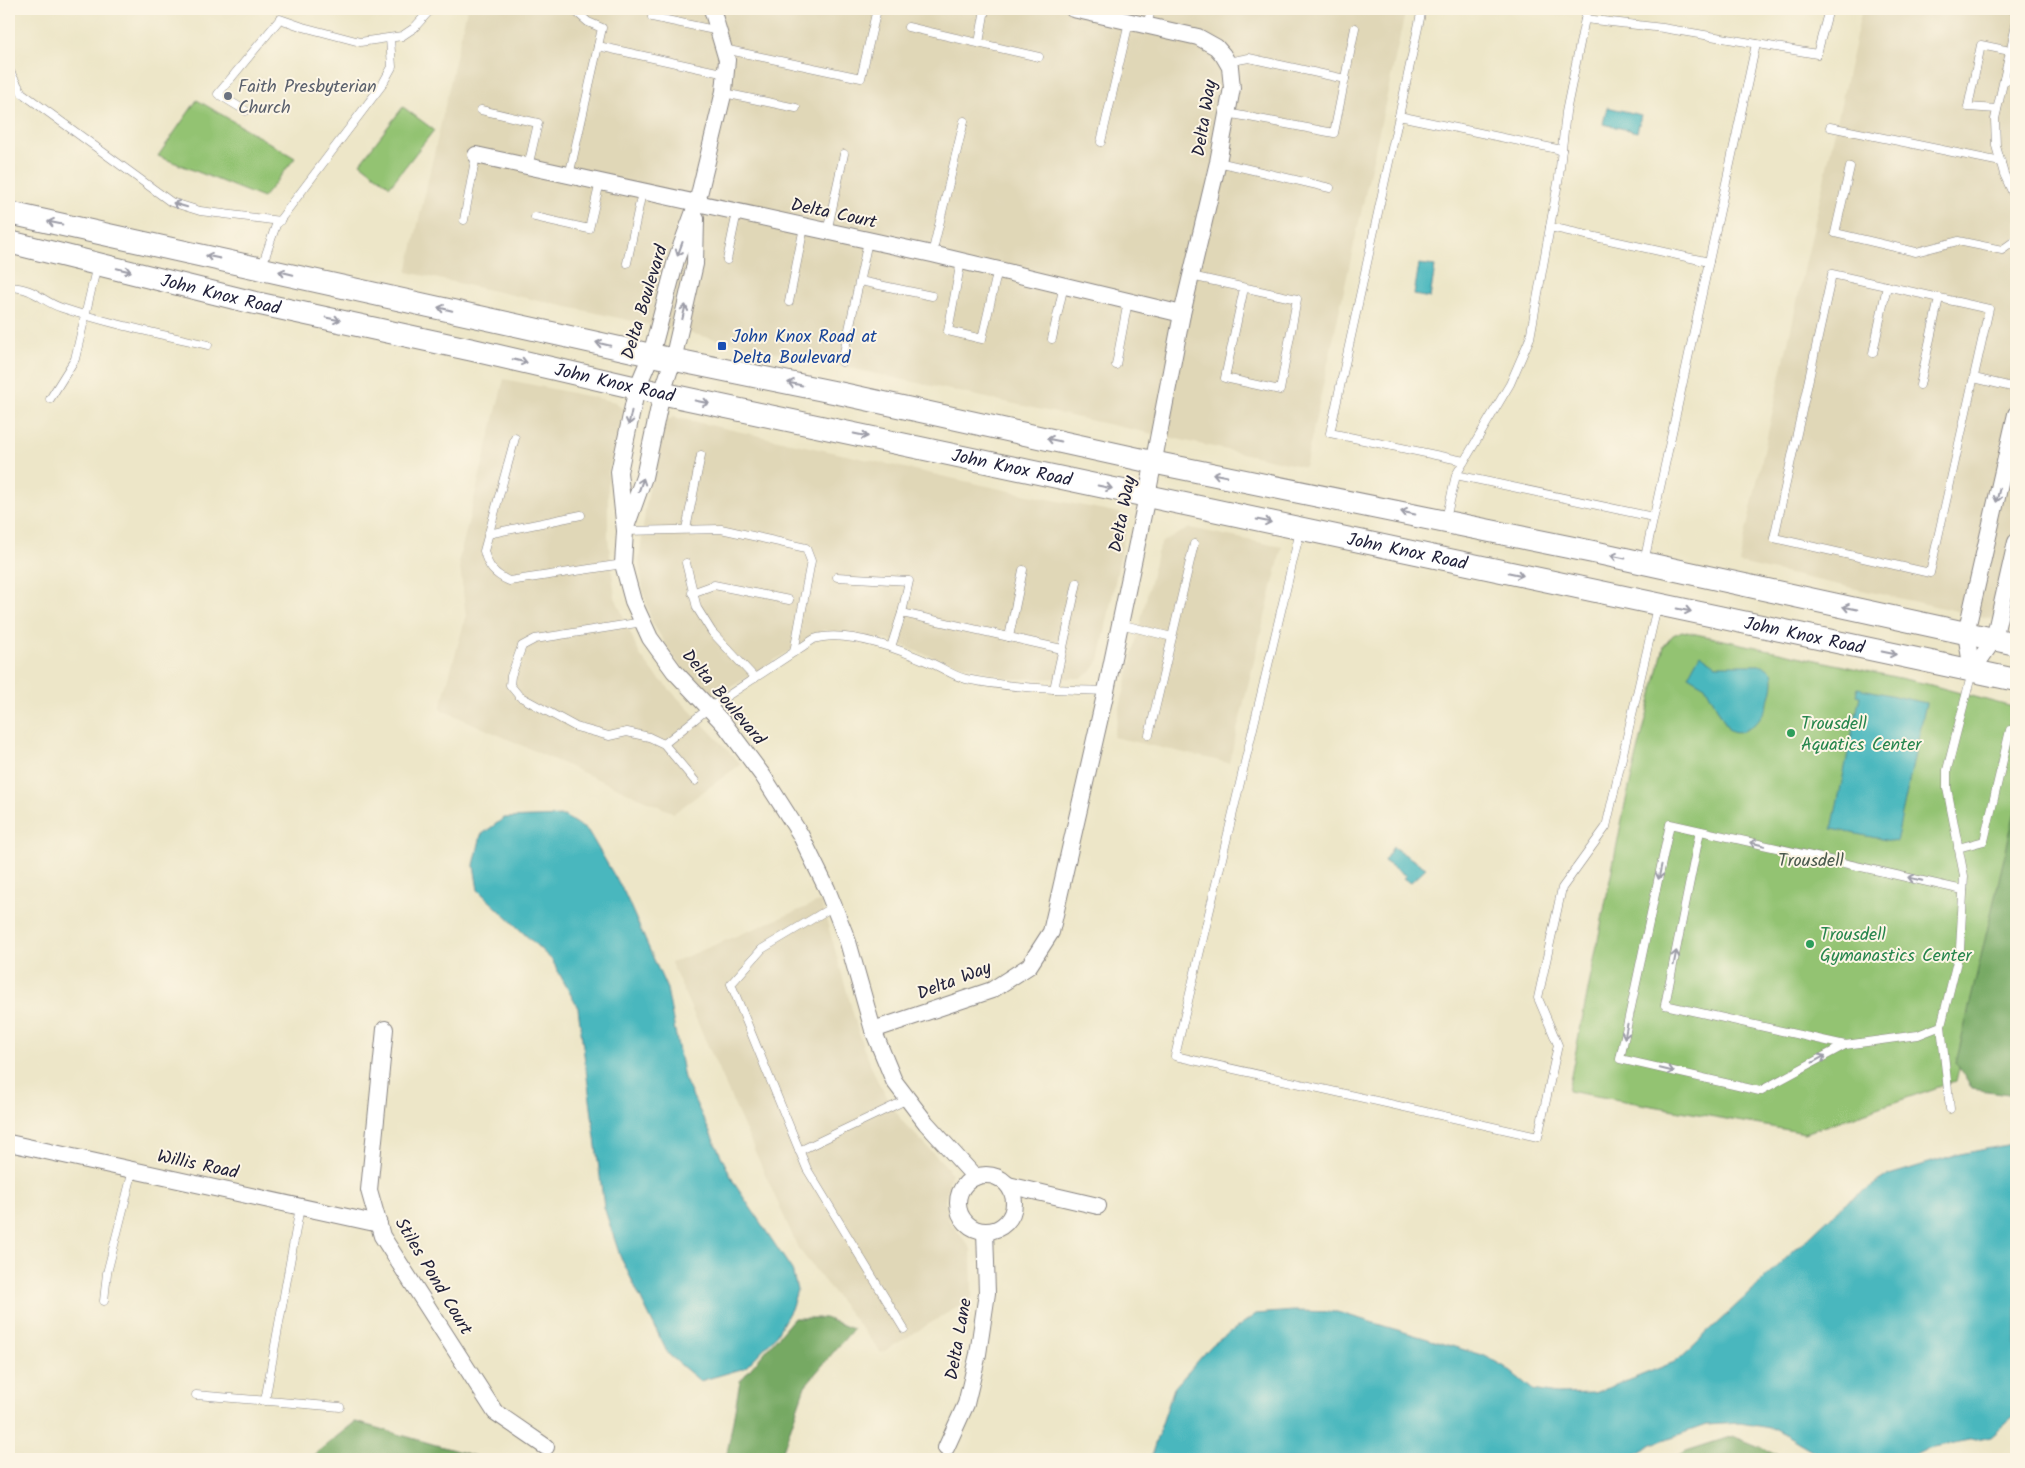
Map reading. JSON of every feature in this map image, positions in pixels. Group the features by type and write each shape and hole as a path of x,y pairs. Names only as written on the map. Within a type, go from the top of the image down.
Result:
{"main road":[{"name":"John Knox Road","path":"9,213 673,360 843,394 1152,462 1644,562 2016,644"},
{"name":"John Knox Road","path":"9,242 251,302 637,388 2016,680"},
{"path":"251,302 261,268"},
{"path":"1636,599 1644,562"},
{"path":"1658,604 1666,567"}],"street":[{"name":"Delta Boulevard","path":"712,9 727,60 724,93 697,203 676,260 651,355 637,388 619,472 624,531 622,564 634,601 650,638 674,671 725,725 764,776 800,834 834,906 848,942 873,1030 894,1081 926,1124 975,1176"},
{"name":"Delta Way","path":"873,1030 992,990 1029,966 1051,932 1106,691 1147,496 1152,462 1182,314 1218,162 1232,77 1228,62 1216,47 1198,37 1081,10"},
{"name":"Delta Court","path":"476,156 932,254 1182,314"},
{"name":"Delta Boulevard","path":"624,531 644,477 662,393 673,360 695,264 697,203"},
{"path":"1972,670 1966,633 2016,414"},
{"path":"1972,670 1994,639 2013,572 2016,542"},
{"name":"Stiles Pond Court","path":"384,1030 368,1190 382,1236 495,1412 546,1447"},
{"name":"Willis Road","path":"9,1143 379,1224"},
{"path":"989,1174 998,1177 1008,1185 1013,1192 1015,1205 1013,1215 1006,1223 997,1229 985,1231 969,1226 960,1214 958,1204 959,1194 963,1187 975,1176 989,1174"},
{"path":"1008,1185 1098,1206"},
{"name":"Delta Lane","path":"946,1448 966,1404 978,1354 986,1293 985,1231"}],"lane":[{"path":"246,111 218,94 280,19 360,42 402,36 414,28 431,9"},
{"path":"569,176 602,28 588,22 573,9"},
{"path":"654,9 652,18 719,31"},
{"path":"724,49 861,78 876,9"},
{"path":"979,43 985,9"},
{"path":"1147,26 1150,9"},
{"path":"1422,9 1330,433 1464,460"},
{"path":"1445,521 1456,475 1510,384 1530,338 1550,228 1566,112 1587,9"},
{"path":"1585,18 1663,28 1817,54 1829,9"},
{"path":"2011,9 2016,10"},
{"path":"1101,142 1129,22"},
{"path":"2016,25 1995,119 1996,146 2016,200"},
{"path":"908,27 1039,57"},
{"path":"1227,113 1334,133 1355,28"},
{"path":"261,268 280,221 382,85 392,67 390,38"},
{"path":"1644,562 1756,44"},
{"path":"1997,109 1968,107 1981,45 2010,51"},
{"path":"598,46 726,74"},
{"path":"1228,62 1249,58 1345,79"},
{"path":"9,70 22,93 172,202 200,211 280,221"},
{"path":"2004,79 2016,82"},
{"path":"724,93 796,108"},
{"path":"481,110 538,123 528,167"},
{"path":"1399,116 1562,150"},
{"path":"932,254 964,121"},
{"path":"1830,127 2001,162"},
{"path":"827,232 844,154"},
{"path":"464,220 476,156"},
{"path":"1218,162 1330,188"},
{"path":"1850,167 1835,234 1916,252 1958,241 2002,250 2016,240"},
{"path":"535,217 589,229 600,182"},
{"path":"627,263 642,192"},
{"path":"727,260 737,212"},
{"path":"789,302 804,228"},
{"path":"1550,228 1709,262"},
{"path":"842,362 868,241"},
{"path":"961,261 948,332 982,339 998,269"},
{"path":"50,399 75,358 97,263"},
{"path":"1832,274 1939,298 1989,309 1930,573 1774,538 1832,274"},
{"path":"1191,276 1297,299 1280,390 1226,378 1244,288"},
{"path":"860,281 932,296"},
{"path":"1052,339 1064,285"},
{"path":"1873,353 1887,286"},
{"path":"9,287 22,288 35,293 58,307 123,327 208,345"},
{"path":"1920,385 1939,298"},
{"path":"1116,365 1128,300"},
{"path":"1974,378 2016,388"},
{"path":"515,438 484,551 487,564 496,575 509,581 622,564"},
{"path":"686,529 701,455"},
{"path":"1456,475 1654,517"},
{"path":"488,534 581,515"},
{"path":"624,531 721,529 806,548 811,561 794,652"},
{"path":"1300,529 1175,1056 1522,1133 1538,1136 1558,1045 1538,998 1562,888 1606,827 1658,604"},
{"path":"1149,735 1194,544"},
{"path":"686,563 697,608 712,632 755,678"},
{"path":"1009,637 1023,570"},
{"path":"837,577 909,582 902,613 891,647"},
{"path":"1054,689 1077,584"},
{"path":"692,593 714,585 789,600"},
{"path":"902,613 1062,649"},
{"path":"643,622 535,639 522,646 511,676 510,685 519,696 576,728 608,736 627,732 650,737 664,744 695,781"},
{"path":"1120,624 1172,637"},
{"path":"664,744 710,708 794,652 823,637 844,637 891,647 965,679 1054,689 1106,691"},
{"path":"1950,1109 1941,1026 1960,949 1964,876 1947,788 1947,770 1972,670"},
{"path":"1958,848 1984,841 2010,730"},
{"path":"1845,1045 1760,1091 1620,1059 1670,824 1963,890"},
{"path":"1700,831 1665,1005 1845,1045 1918,1035 1941,1026"},
{"path":"834,906 762,949 730,984 807,1169 904,1329"},
{"path":"799,1151 908,1098"},
{"path":"104,1301 107,1273 133,1170"},
{"path":"265,1401 300,1207"},
{"path":"196,1394 340,1407"}],"shaded area":[{"path":"467,9 1406,9 1305,467 407,272"},
{"path":"1862,9 2016,9 2016,624 1739,563"},
{"path":"504,379 616,402 622,409 625,418 608,472 608,537 615,597 640,655 654,673 741,764 674,813 440,709 466,616 459,559"},
{"path":"673,417 1028,495 1120,513 1126,529 1099,661 1091,672 1080,678 1011,679 921,653 888,640 823,630 725,691 713,693 707,691 678,663 652,623 643,591 639,561 646,505 658,438 666,422"},
{"path":"1190,528 1282,547 1229,763 1113,737 1157,553 1162,542"},
{"path":"821,901 862,1044 878,1082 902,1121 948,1168 951,1174 945,1201 949,1220 971,1249 972,1298 881,1353 798,1248 671,963"}],"green space":[{"path":"197,100 295,158 263,198 158,156"},
{"path":"403,107 434,130 390,186 360,163"},
{"name":"Trousdell","path":"1682,631 1927,684 2016,708 2016,829 1956,1081 1805,1133 1568,1091 1625,804 1664,646 1673,635"},
{"path":"2016,807 2016,1095 1972,1089 1956,1063"},
{"path":"794,1318 825,1318 853,1329 805,1386 782,1453 783,1459 726,1459 740,1381"},
{"path":"355,1422 485,1459 322,1459 311,1457"},
{"path":"1733,1436 1782,1456 1784,1459 1671,1459 1686,1451"}],"water":[{"path":"1607,107 1641,115 1637,132 1603,124"},
{"path":"1419,264 1435,266 1430,298 1414,295"},
{"path":"1700,654 1716,665 1763,665 1772,672 1772,692 1768,703 1763,713 1748,729 1739,732 1729,730 1705,686 1688,676"},
{"path":"1858,688 1926,703 1896,842 1832,829 1860,696 1856,695"},
{"path":"564,816 588,831 624,892 667,989 684,1078 734,1183 792,1270 797,1290 791,1309 775,1337 745,1368 700,1381 668,1354 620,1256 604,1207 578,1008 552,960 478,890 474,865 481,835 504,818"},
{"path":"1393,847 1426,868 1410,883 1403,878 1406,876 1384,861"},
{"path":"2016,1144 2016,1414 1991,1436 1928,1448 1906,1459 1827,1459 1776,1429 1740,1423 1706,1425 1652,1444 1628,1459 1150,1459 1174,1388 1212,1345 1256,1314 1294,1311 1337,1312 1485,1356 1505,1367 1533,1390 1555,1394 1594,1393 1677,1361 1845,1203 1889,1175 1955,1155"}],"place":[{"name":"Faith Presbyterian Church","path":"228,96"},
{"name":"John Knox Road at Delta Boulevard","path":"722,346"},
{"name":"Trousdell Aquatics Center","path":"1791,733"},
{"name":"Trousdell Gymanastics Center","path":"1810,944"}]}
